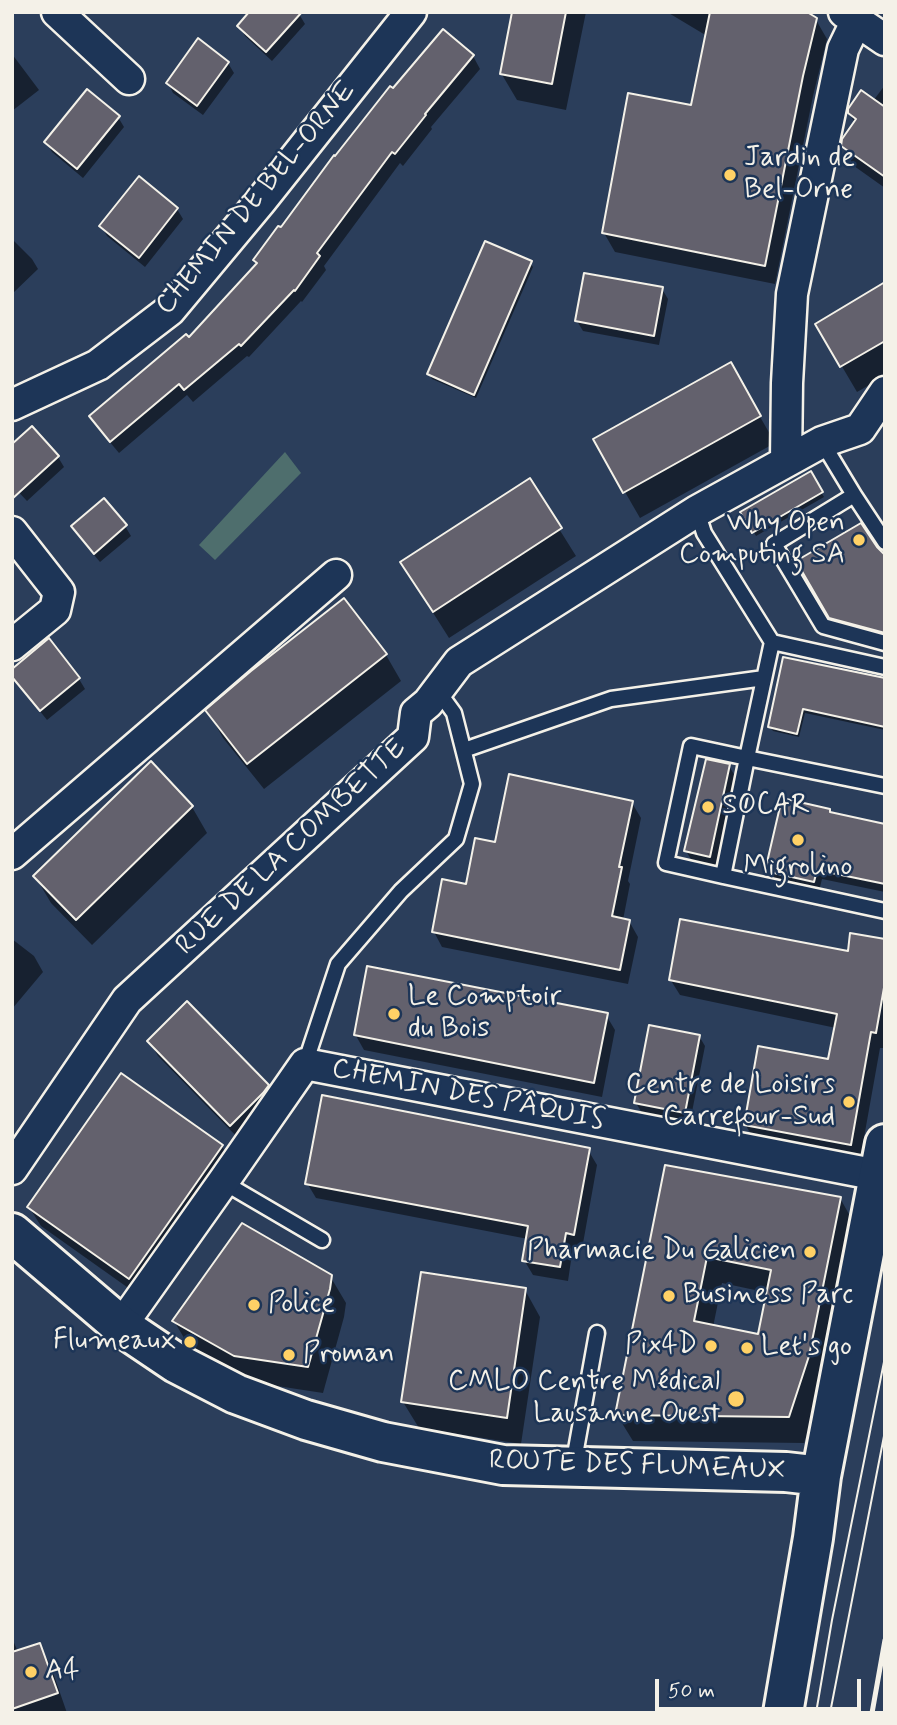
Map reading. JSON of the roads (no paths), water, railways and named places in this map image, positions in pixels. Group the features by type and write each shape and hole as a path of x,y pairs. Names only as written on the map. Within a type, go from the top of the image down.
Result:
{"street":[{"path":"57,12 128,79"},
{"name":"CHEMIN DE BEL-ORNE","path":"12,405 98,365 170,310 411,12"},
{"path":"786,460 792,294 850,17 885,40"},
{"name":"RUE DE LA COMBETTE","path":"12,1168 127,1000 413,737 416,713 428,703 459,662 697,511 786,460 822,442 860,429 885,392"},
{"path":"12,532 59,592 55,610 12,645"},
{"path":"12,854 336,575"},
{"path":"121,1326 305,1064"},
{"name":"CHEMIN DES PÂQUIS","path":"305,1064 881,1159"},
{"path":"783,1713 821,1476 881,1159"},
{"name":"ROUTE DES FLUMEAUX","path":"12,1233 121,1326 176,1363 236,1394 306,1420 383,1442 503,1465 786,1472 821,1476"}],"lane":[{"path":"822,442 885,542"},
{"path":"854,495 774,544 823,626 885,643"},
{"path":"697,511 704,533 772,642 723,876"},
{"path":"772,642 885,667"},
{"path":"464,750 611,699 764,678"},
{"path":"305,1064 338,964 401,891 456,839 472,784 454,713 438,691"},
{"path":"885,786 691,746 666,863 885,911"},
{"path":"223,1182 322,1240"},
{"path":"572,1467 597,1333"}],"tram line":[{"path":"816,1713 885,1357"},
{"path":"830,1713 885,1431"}],"railway":[{"path":"872,1713 885,1640"}],"place":[{"name":"Jardin de Bel-Orne","path":"730,175"},
{"name":"Why Open Computing SA","path":"859,540"},
{"name":"SOCAR","path":"708,807"},
{"name":"Migrolino","path":"798,840"},
{"name":"Le Comptoir du Bois","path":"394,1014"},
{"name":"Centre de Loisirs Carrefour-Sud","path":"849,1102"},
{"name":"Pharmacie Du Galicien","path":"810,1252"},
{"name":"Business Parc","path":"669,1296"},
{"name":"Police","path":"254,1305"},
{"name":"Flumeaux","path":"190,1342"},
{"name":"Pix4D","path":"711,1346"},
{"name":"Let's go","path":"747,1348"},
{"name":"Proman","path":"289,1355"},
{"name":"CMLO Centre Médical Lausanne Ouest","path":"736,1399"},
{"name":"A4","path":"31,1672"}]}
